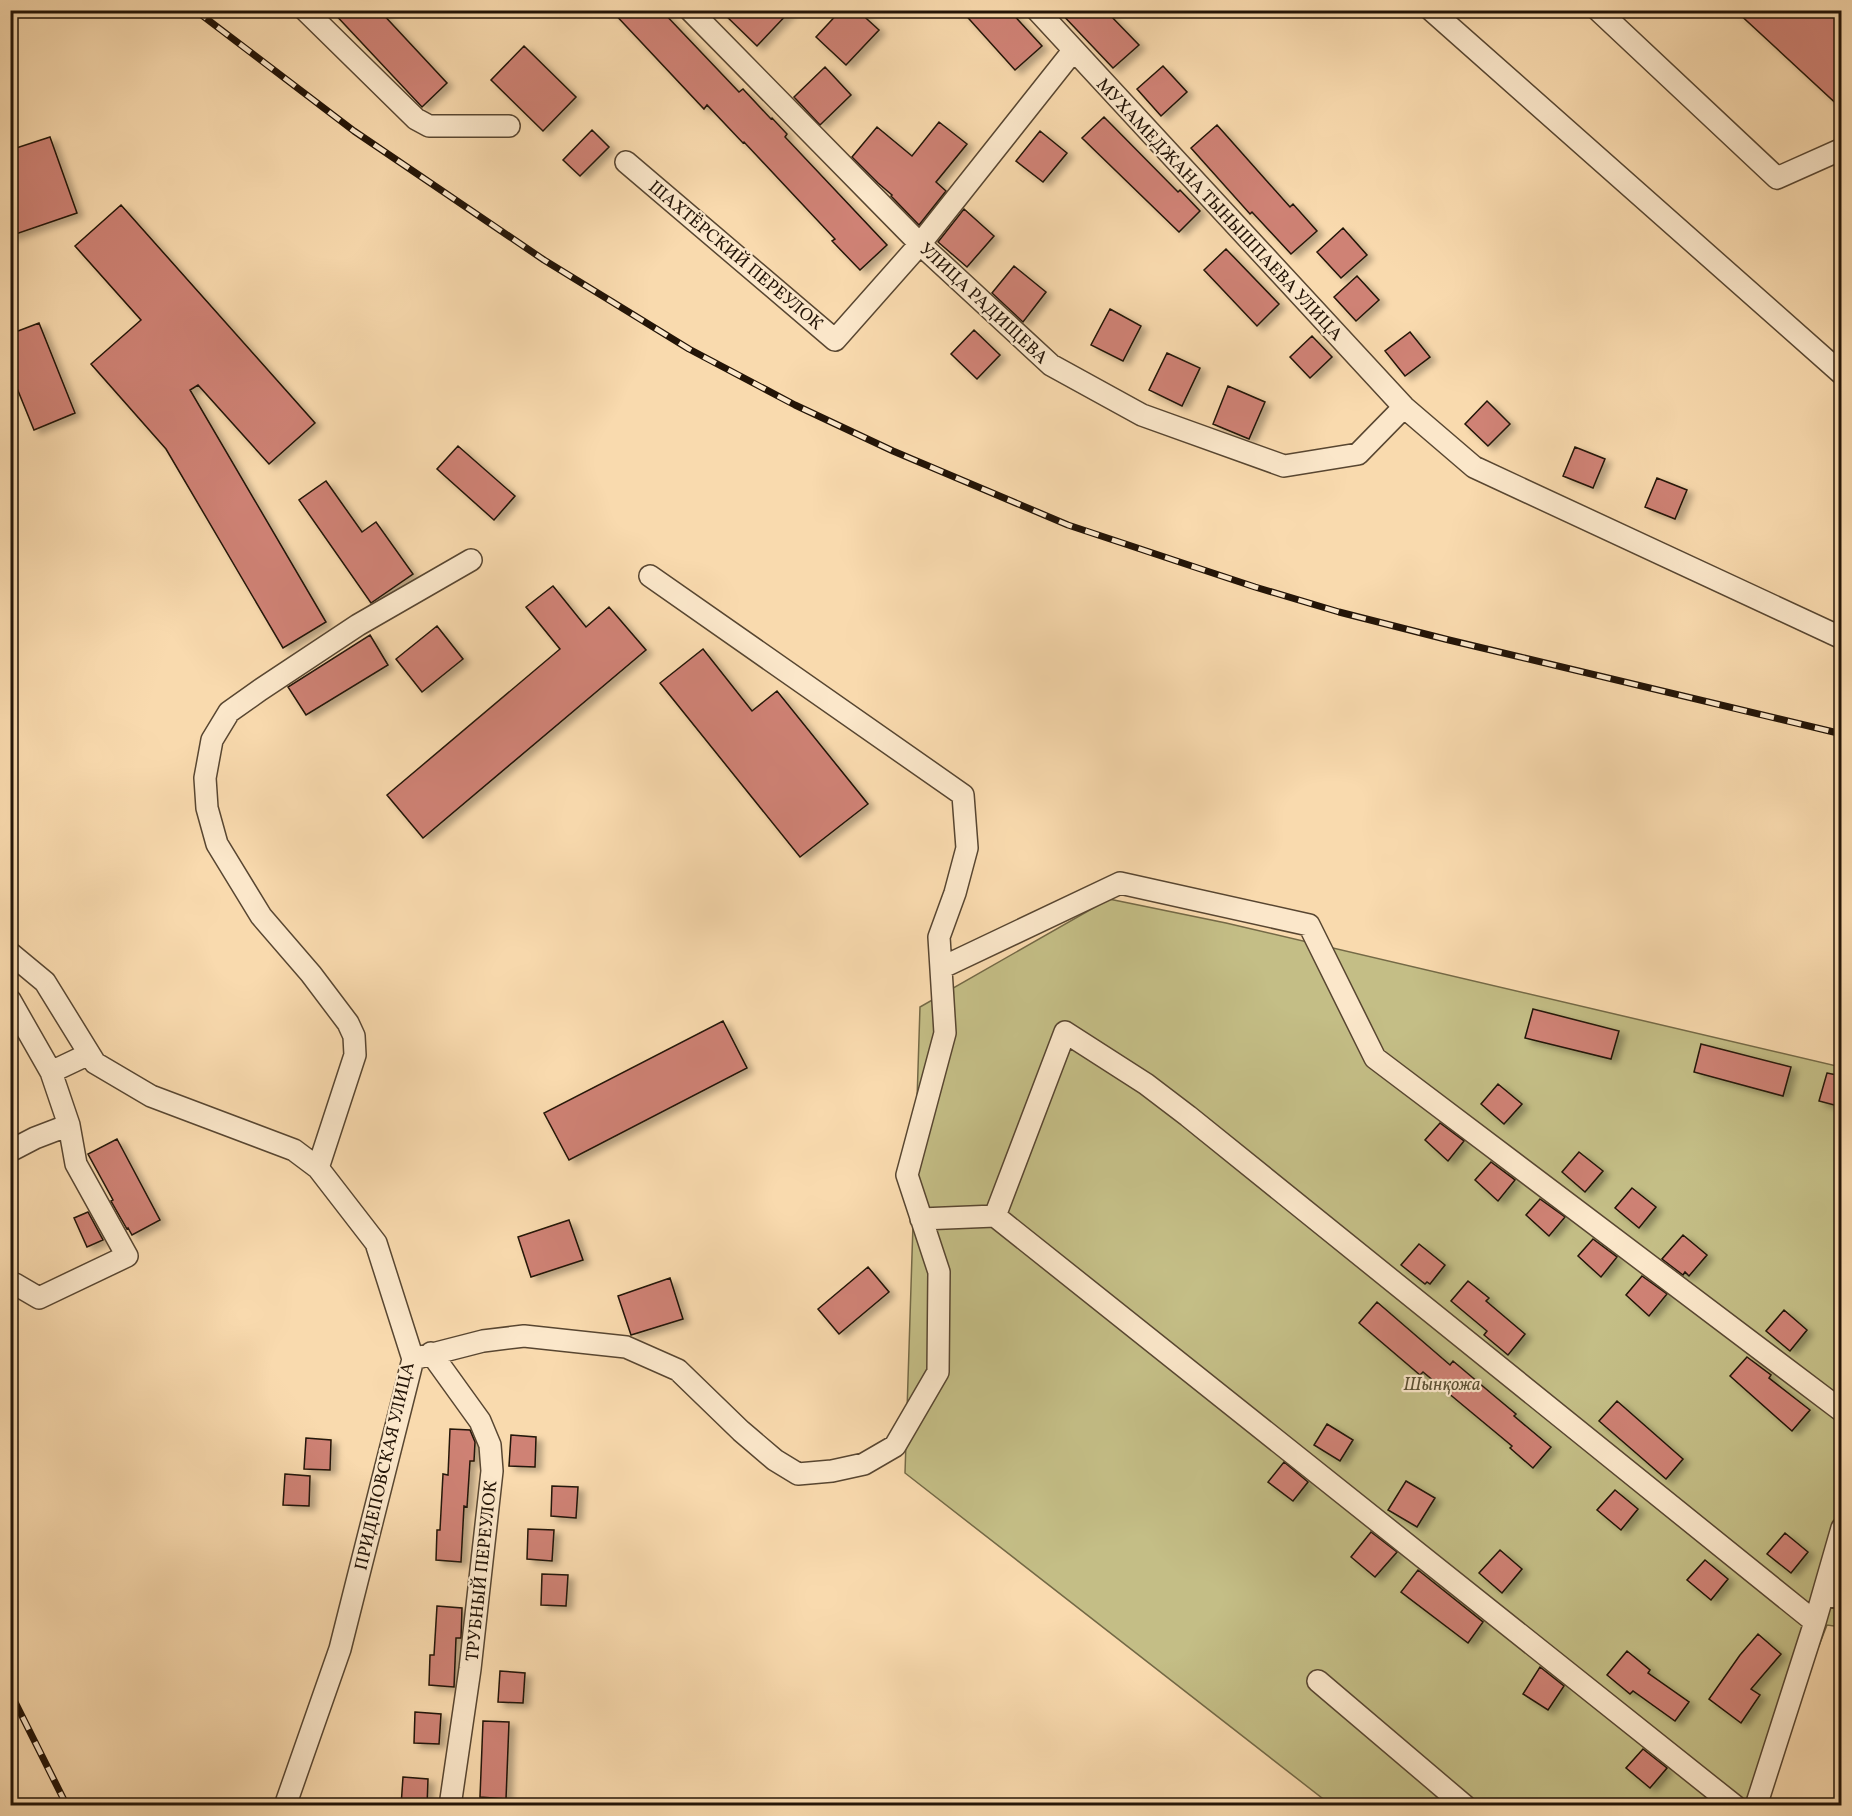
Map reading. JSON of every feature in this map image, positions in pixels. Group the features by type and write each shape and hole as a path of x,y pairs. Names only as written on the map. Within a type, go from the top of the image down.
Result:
{"street":[{"path":"305,10 416,119 429,126 509,126"},
{"name":"УЛИЦА РАДИЩЕВА","path":"690,10 920,244 1051,365 1142,415 1284,466 1359,454 1404,407"},
{"name":"МУХАМЕДЖАНА ТЫНЫШПАЕВА УЛИЦА","path":"1037,10 1404,407 1474,467 1842,639"},
{"path":"1431,10 1842,374"},
{"path":"1598,10 1777,178 1842,149"},
{"name":"ШАХТЁРСКИЙ ПЕРЕУЛОК","path":"626,162 835,340 920,244 1073,51"},
{"path":"318,1168 355,1055 354,1036 348,1023 311,974 261,916 217,844 207,808 205,778 212,740 229,712 260,690 358,625 471,560"},
{"path":"422,1356 483,1341 524,1335 626,1347 678,1370 741,1431 775,1460 798,1474 832,1471 864,1464 895,1446 938,1371 939,1272 907,1176 945,1033 939,937 955,893 967,848 963,795 650,576"},
{"path":"941,968 1120,883 1309,925 1375,1058 1842,1411"},
{"name":"ПРИДЕПОВСКАЯ УЛИЦА","path":"10,953 45,982 95,1063 151,1096 294,1150 318,1168 376,1243 422,1356 340,1649 285,1806"},
{"path":"10,1000 51,1072 69,1125 76,1164 127,1256 39,1298 15,1284"},
{"path":"995,1216 1065,1032 1146,1084 1188,1116 1815,1623"},
{"path":"51,1072 89,1054"},
{"path":"10,1151 69,1125"},
{"path":"921,1219 995,1216 1735,1806"},
{"name":"ТРУБНЫЙ ПЕРЕУЛОК","path":"422,1356 480,1421 490,1445 492,1471 470,1669 450,1806"},
{"path":"1756,1806 1815,1623 1832,1596 1842,1528"},
{"path":"1318,1681 1466,1806"}],"green space":[{"name":"Шынқожа","path":"1109,899 1226,923 1841,1067 1841,1627 1827,1625 1757,1805 1331,1805 905,1473 920,1007"}],"building":[{"path":"331,10 379,10 447,83 422,107"},
{"path":"611,10 661,10 739,92 743,89 772,118 787,134 785,137 887,245 860,270 832,241 835,239 744,142 707,105 704,109"},
{"path":"720,10 791,10 757,46"},
{"path":"841,10 857,10 879,30 846,65 816,37"},
{"path":"961,10 1009,10 1042,46 1015,70"},
{"path":"1058,10 1105,10 1139,45 1113,68"},
{"path":"1735,10 1842,10 1842,109"},
{"path":"524,46 576,97 543,131 491,80"},
{"path":"1163,66 1187,92 1161,116 1137,89"},
{"path":"825,67 851,95 820,125 794,97"},
{"path":"1104,117 1178,192 1180,190 1200,211 1179,232 1082,138"},
{"path":"939,122 967,144 936,182 946,191 919,225 892,195 852,157 877,127 912,156"},
{"path":"1217,125 1290,207 1293,204 1317,231 1291,254 1252,212 1250,214 1191,148"},
{"path":"592,130 609,147 580,176 563,160"},
{"path":"1040,131 1067,153 1043,182 1016,161"},
{"path":"50,137 77,213 10,236 10,150"},
{"path":"121,205 315,423 269,464 198,385 190,390 326,622 283,648 166,449 91,364 141,320 75,246"},
{"path":"964,209 994,236 967,267 938,242"},
{"path":"1343,228 1367,255 1341,278 1317,252"},
{"path":"1226,249 1279,304 1257,326 1204,270"},
{"path":"1014,266 1046,292 1023,322 992,293"},
{"path":"1357,276 1379,300 1356,321 1334,297"},
{"path":"1110,309 1141,326 1123,361 1091,345"},
{"path":"39,323 75,413 34,430 10,371 10,334"},
{"path":"974,330 1000,355 977,379 951,354"},
{"path":"1410,332 1430,357 1405,376 1385,351"},
{"path":"1312,336 1332,357 1310,378 1290,357"},
{"path":"1167,353 1200,368 1182,406 1149,390"},
{"path":"1228,386 1265,402 1249,439 1213,424"},
{"path":"1487,401 1510,424 1488,446 1465,424"},
{"path":"458,446 515,496 494,520 437,469"},
{"path":"1575,447 1605,459 1593,488 1563,476"},
{"path":"1657,478 1687,490 1675,519 1645,507"},
{"path":"326,481 362,532 376,522 413,574 371,603 299,500"},
{"path":"553,586 586,627 609,607 646,650 423,838 387,795 560,649 526,607"},
{"path":"437,626 463,659 422,692 396,659"},
{"path":"370,635 388,665 306,715 288,687"},
{"path":"703,649 752,711 777,691 868,804 800,857 660,683"},
{"path":"1533,1009 1619,1031 1611,1059 1525,1038"},
{"path":"723,1021 747,1068 569,1160 544,1113"},
{"path":"1701,1044 1791,1067 1783,1096 1694,1072"},
{"path":"1827,1073 1842,1076 1842,1107 1819,1101"},
{"path":"1498,1084 1522,1104 1504,1124 1481,1104"},
{"path":"1440,1123 1464,1141 1448,1161 1425,1140"},
{"path":"117,1139 160,1220 132,1235 111,1201 113,1200 88,1154"},
{"path":"1579,1152 1603,1171 1585,1192 1562,1172"},
{"path":"1491,1162 1515,1180 1498,1201 1475,1180"},
{"path":"1632,1188 1656,1207 1639,1228 1615,1208"},
{"path":"1540,1199 1565,1217 1549,1236 1526,1215"},
{"path":"88,1212 103,1240 87,1247 74,1218"},
{"path":"569,1220 583,1260 531,1277 518,1237"},
{"path":"1683,1235 1707,1255 1689,1276 1685,1272 1683,1275 1662,1259"},
{"path":"1593,1239 1617,1257 1601,1277 1578,1256"},
{"path":"1419,1244 1445,1265 1430,1284 1427,1282 1425,1284 1401,1265"},
{"path":"868,1267 889,1292 839,1334 818,1309"},
{"path":"1642,1276 1667,1294 1649,1316 1626,1295"},
{"path":"670,1278 683,1319 631,1335 618,1296"},
{"path":"1468,1281 1489,1298 1486,1301 1525,1334 1508,1355 1484,1335 1487,1331 1451,1301"},
{"path":"1377,1302 1450,1365 1453,1361 1551,1447 1533,1468 1510,1448 1512,1446 1423,1372 1420,1375 1359,1323"},
{"path":"1784,1310 1807,1330 1790,1351 1766,1331"},
{"path":"1747,1357 1771,1375 1769,1378 1810,1410 1792,1431 1730,1376"},
{"path":"1617,1401 1683,1459 1666,1479 1599,1421"},
{"path":"1327,1424 1353,1440 1340,1461 1314,1445"},
{"path":"450,1429 470,1430 475,1442 474,1461 470,1461 467,1507 464,1506 461,1562 436,1560 443,1474 448,1475"},
{"path":"511,1435 536,1437 535,1467 509,1466"},
{"path":"306,1438 331,1440 330,1470 304,1469"},
{"path":"1284,1462 1308,1482 1293,1501 1268,1482"},
{"path":"285,1474 310,1476 309,1506 283,1505"},
{"path":"1406,1481 1435,1498 1417,1527 1388,1510"},
{"path":"552,1486 578,1487 576,1518 551,1516"},
{"path":"1615,1490 1638,1509 1621,1530 1597,1510"},
{"path":"528,1529 554,1530 552,1561 527,1559"},
{"path":"1371,1532 1397,1552 1375,1577 1351,1557"},
{"path":"1785,1533 1808,1552 1791,1573 1767,1554"},
{"path":"1500,1550 1522,1569 1502,1593 1479,1573"},
{"path":"1705,1560 1728,1579 1711,1600 1687,1580"},
{"path":"1418,1570 1483,1622 1468,1643 1401,1592"},
{"path":"542,1574 568,1575 566,1606 541,1605"},
{"path":"437,1606 462,1608 461,1638 456,1638 454,1687 429,1685 430,1655 434,1655"},
{"path":"1758,1634 1781,1654 1751,1689 1760,1695 1741,1723 1709,1699"},
{"path":"1627,1651 1650,1670 1648,1673 1689,1702 1675,1721 1633,1691 1630,1694 1607,1675"},
{"path":"1540,1667 1564,1686 1548,1710 1523,1694"},
{"path":"500,1671 525,1673 523,1703 498,1702"},
{"path":"415,1712 441,1714 439,1744 414,1743"},
{"path":"483,1721 509,1722 506,1799 480,1797"},
{"path":"1643,1749 1667,1768 1650,1788 1626,1768"},
{"path":"403,1777 428,1779 427,1806 401,1806"}],"railway":[{"path":"195,10 354,131 544,260 689,349 795,405 893,451 1068,525 1255,587 1339,612 1449,640 1842,734"},
{"path":"10,1692 67,1806"}]}
